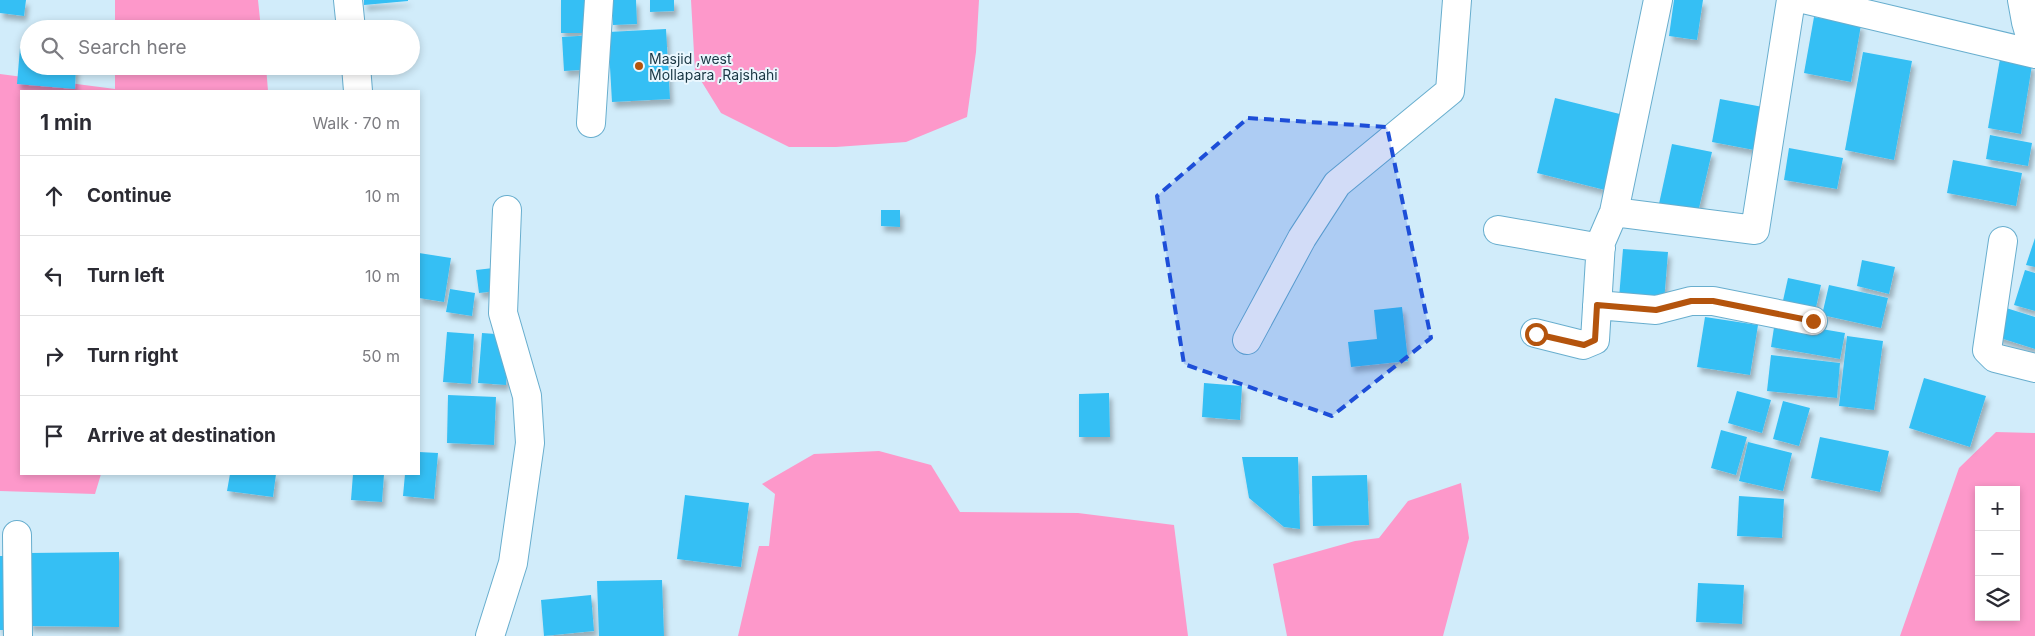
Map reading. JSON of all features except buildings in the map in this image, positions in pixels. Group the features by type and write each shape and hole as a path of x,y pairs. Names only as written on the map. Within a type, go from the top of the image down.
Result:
{"street":[{"path":"348,0 351,20"},
{"path":"591,123 599,0"},
{"path":"1248,340 1302,238 1337,184 1450,91 1457,0"},
{"path":"1536,334 1584,345 1595,340 1602,242 1614,212 1658,0"},
{"path":"1614,212 1755,230 1790,0"},
{"path":"1807,0 2035,54 2022,0"},
{"path":"357,75 358,90"},
{"path":"490,636 513,563 530,443 527,396 503,313 507,210"},
{"path":"1498,230 1601,248"},
{"path":"2003,241 1987,350 1995,358 2035,368"},
{"path":"1597,305 1656,310 1691,301 1713,301 1813,321"},
{"path":"17,535 18,636"}],"highlighted area":[{"path":"1248,118 1387,127 1431,338 1332,416 1184,364 1157,196"}],"shaded area":[{"path":"115,0 258,0 260,20 115,20"},
{"path":"691,0 979,0 976,52 967,117 906,142 836,147 789,147 721,113 695,71"},
{"path":"0,74 115,89 115,75 267,75 268,90 20,90 20,475 101,475 95,494 0,491"},
{"path":"1996,432 2035,433 2035,636 1900,636 1959,468"},
{"path":"879,451 931,465 960,512 1078,513 1174,525 1188,636 738,636 759,546 769,546 775,494 762,484 814,454"},
{"path":"1461,483 1469,538 1443,636 1287,636 1273,564 1355,541 1379,538 1408,501"}],"place":[{"name":"Masjid ,west Mollapara ,Rajshahi","path":"639,66"}],"route":[{"path":"1536,334 1584,345 1595,340 1597,305 1656,310 1691,301 1713,301 1813,321"}]}
